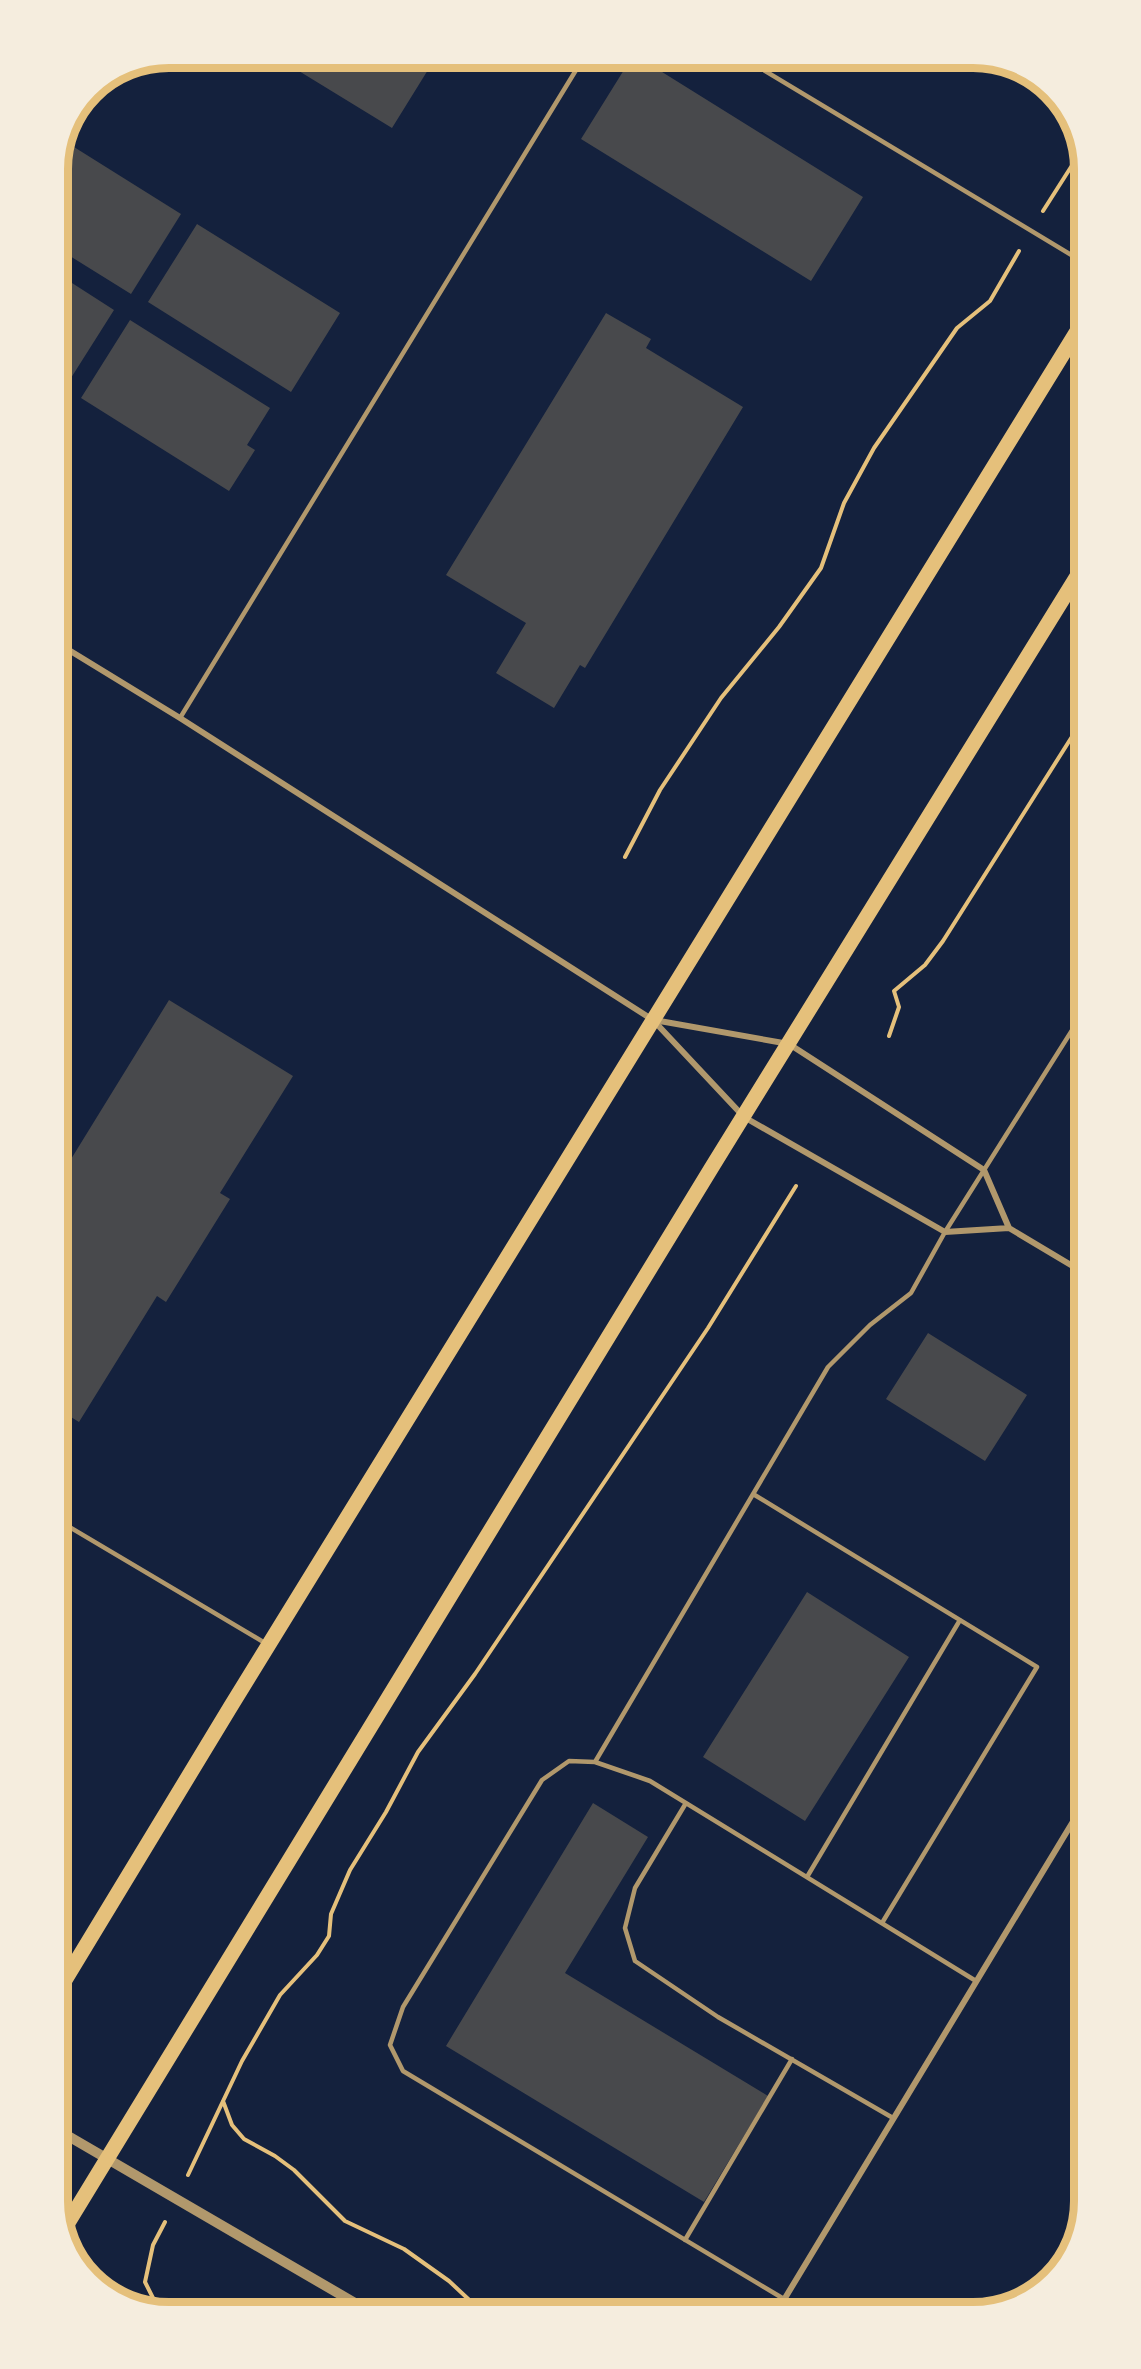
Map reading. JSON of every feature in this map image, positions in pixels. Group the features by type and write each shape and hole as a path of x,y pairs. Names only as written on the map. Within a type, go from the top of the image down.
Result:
{"main road":[{"path":"68,1975 1073,336"},
{"path":"69,2220 1073,583"}],"street":[{"path":"68,650 180,718 653,1020 744,1117 945,1232 1009,1228 1073,1266"},
{"path":"653,1020 789,1044 984,1170 1009,1228"},
{"path":"782,2302 1073,1821"},
{"path":"68,2136 352,2301"}],"lane":[{"path":"180,718 577,68"},
{"path":"760,68 1073,257"},
{"path":"595,1762 828,1366 870,1325 911,1293 945,1232 1073,1029"},
{"path":"753,1494 1037,1667 882,1923"},
{"path":"68,1526 269,1645"},
{"path":"807,1877 960,1620"},
{"path":"784,2299 403,2071 390,2045 403,2007 542,1780 568,1761 595,1762 650,1781 976,1980"},
{"path":"686,1803 635,1888 625,1928 635,1961 718,2017 893,2118"},
{"path":"685,2240 792,2059"}],"path":[{"path":"625,857 660,790 721,698 779,627 820,568 844,503 874,448 957,328 990,301 1030,231 1073,164"},
{"path":"889,1036 899,1007 894,991 925,964 943,941 1073,735"},
{"path":"154,2300 145,2282 153,2245 242,2061 280,1995 317,1956 329,1936 331,1914 350,1870 386,1812 418,1752 475,1674 708,1328 796,1186"},
{"path":"223,2100 232,2125 244,2139 275,2156 294,2170 345,2221 404,2250 449,2281 471,2301"}],"building":[{"path":"294,68 429,68 392,128"},
{"path":"625,68 656,68 863,197 811,281 581,139"},
{"path":"71,145 181,214 131,294 68,255 68,162"},
{"path":"197,224 340,313 291,392 148,302"},
{"path":"68,280 114,310 68,383"},
{"path":"606,313 651,339 646,348 743,407 585,668 580,665 554,708 496,673 526,623 446,575"},
{"path":"130,320 270,408 247,445 255,450 229,491 81,398"},
{"path":"169,1000 293,1076 220,1193 230,1199 166,1302 157,1296 79,1422 68,1415 68,1164"},
{"path":"928,1333 1027,1395 985,1461 886,1399"},
{"path":"807,1592 909,1657 805,1821 703,1757"},
{"path":"593,1803 648,1837 565,1973 768,2096 704,2202 446,2046"}]}
